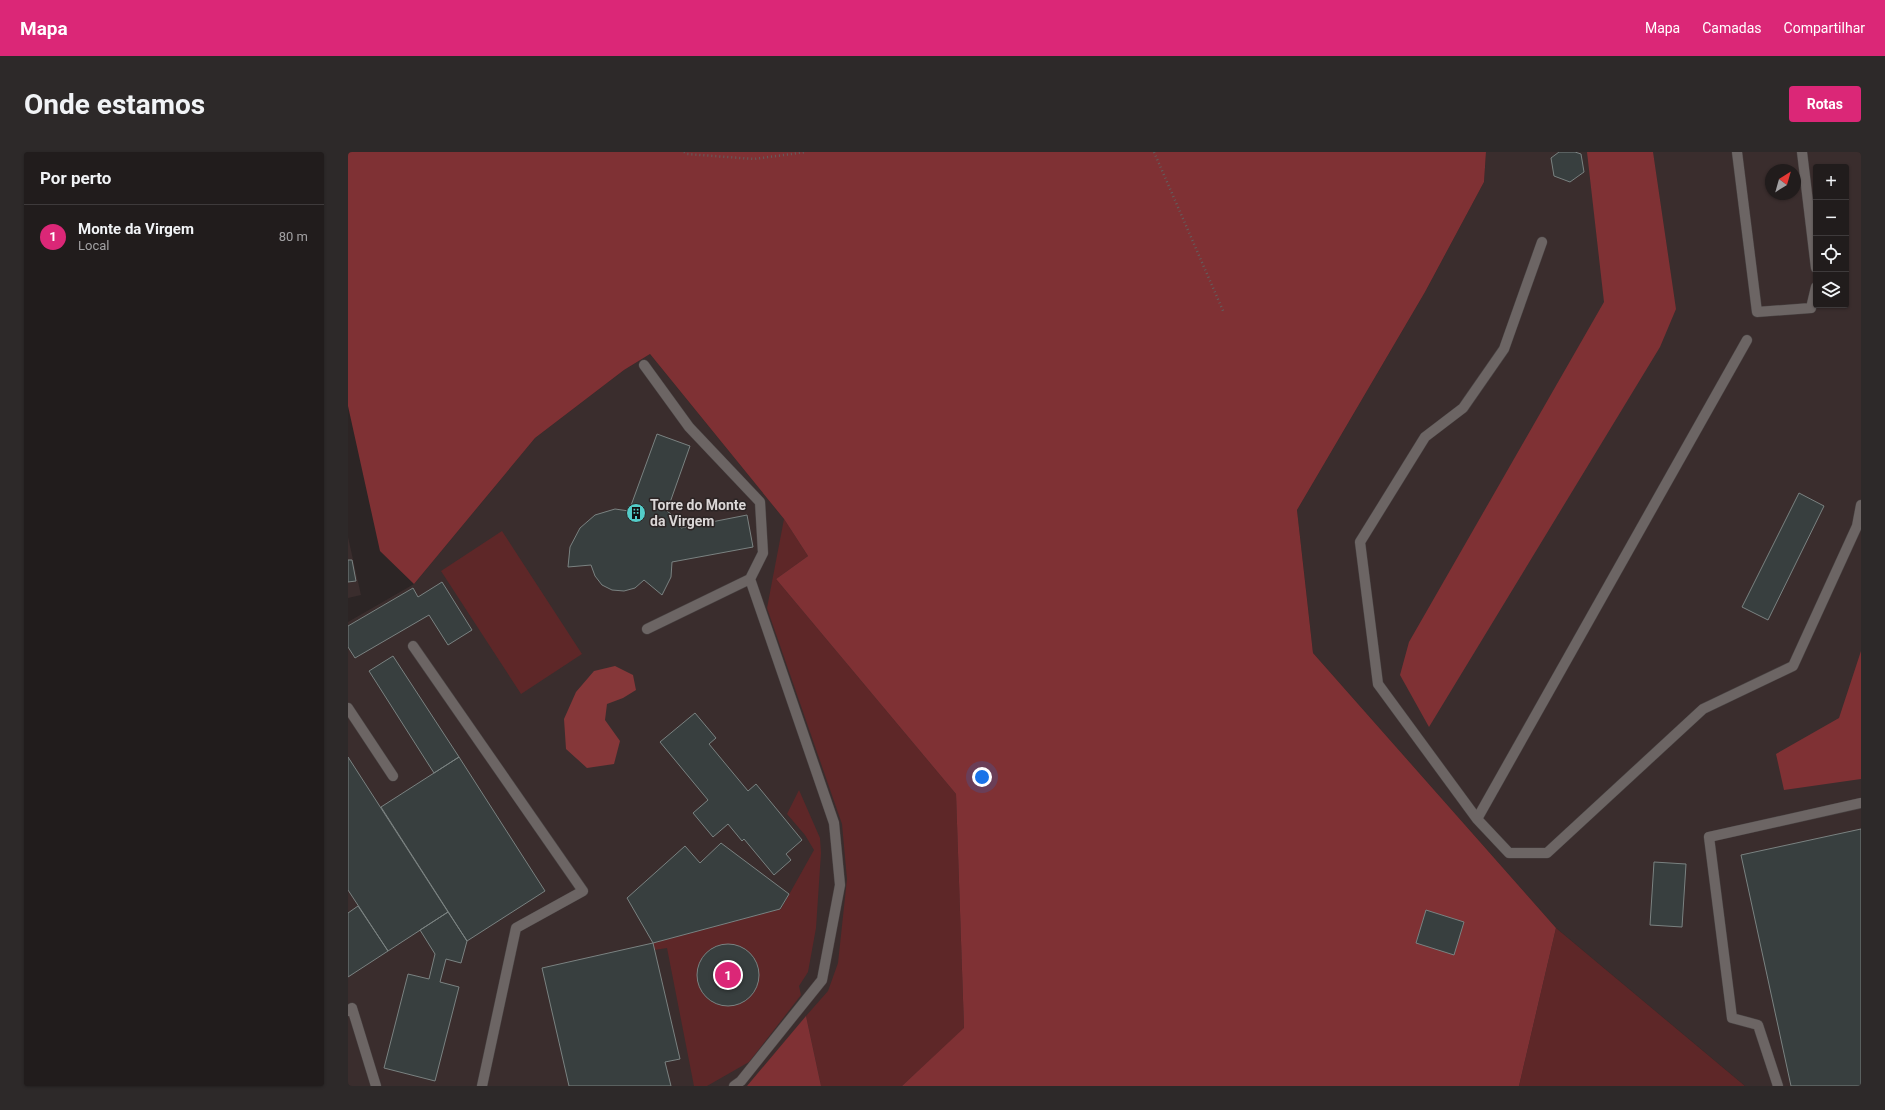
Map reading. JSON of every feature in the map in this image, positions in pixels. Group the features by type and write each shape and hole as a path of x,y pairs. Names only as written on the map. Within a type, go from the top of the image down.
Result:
{"lane":[{"path":"1737,152 1757,312 1811,308 1813,300"},
{"path":"1802,152 1813,243"},
{"path":"1542,242 1504,349 1463,408 1426,437 1360,542 1378,684 1477,820 1509,853 1547,853 1702,709 1793,666 1857,526 1861,505"},
{"path":"1477,820 1748,340"},
{"path":"644,365 689,426 760,502 763,553 750,579 647,629"},
{"path":"734,1086 741,1081 822,980 840,885 834,823 750,579"},
{"path":"413,646 583,891 516,928 482,1086"},
{"path":"348,708 393,776"},
{"path":"1778,1086 1758,1025 1732,1018 1709,837 1861,803"},
{"path":"348,1010 352,1008 376,1086"}],"path":[{"path":"684,152 687,154 754,159 806,152"},
{"path":"1149,152 1154,153 1224,313"}],"shaded area":[{"path":"348,152 1486,152 1484,182 1425,292 1297,510 1313,653 1556,928 1519,1086 902,1086 964,1028 956,794 776,579 808,556 784,519 650,354 624,370 535,438 414,584 380,551 348,406"},
{"path":"1486,152 1861,152 1861,1086 1745,1086 1556,928 1313,653 1297,510 1425,292 1484,182"},
{"path":"1587,152 1653,152 1676,309 1660,347 1429,727 1400,675 1409,642 1604,302"},
{"path":"650,354 784,519 808,556 776,579 956,794 966,1086 348,1086 348,622 414,584 535,438 624,370"},
{"path":"784,519 808,556 776,579 956,794 964,1029 902,1086 821,1086 806,1016 828,991 838,963 847,879 842,824 767,608"},
{"path":"502,531 582,654 521,694 441,571"},
{"path":"348,537 361,595 348,598"},
{"path":"1861,651 1861,779 1784,790 1776,754 1839,718"},
{"path":"615,666 633,675 636,690 623,698 607,704 605,720 620,741 614,764 587,768 566,749 564,719 576,692 594,671"},
{"path":"799,790 820,838 821,853 816,928 808,972 799,986 801,995 749,1062 707,1086 694,1086 667,948 654,950 653,943 781,909 814,850 805,835 787,814","holes":["729,944 745,950 751,955 758,967 758,982 754,991 741,1003 722,1004 712,1001 704,994 699,985 699,964 705,955 714,947"]},
{"path":"1556,928 1745,1086 1519,1086"},
{"path":"806,1016 821,1086 747,1086"}],"building":[{"path":"1559,152 1575,152 1581,154 1584,172 1570,182 1554,176 1551,158"},
{"name":"Torre do Monte da Virgem","path":"657,434 690,446 667,511 676,518 681,528 747,515 753,547 672,562 671,577 662,595 644,580 635,588 624,591 612,590 602,585 595,576 591,565 568,567 570,547 580,528 595,515 615,509 629,511"},
{"path":"1799,493 1824,506 1768,620 1742,607"},
{"path":"348,560 352,560 356,581 348,582"},
{"path":"442,582 472,630 448,645 429,615 355,658 348,647 348,626 413,588 418,597"},
{"path":"393,656 459,757 434,773 369,671"},
{"path":"695,713 716,738 709,744 748,791 756,784 802,840 786,854 791,860 774,875 744,839 742,841 728,824 713,837 693,813 708,800 660,742"},
{"path":"348,757 448,912 388,951 348,890"},
{"path":"459,757 545,891 467,941 381,807"},
{"path":"1861,829 1861,1086 1791,1086 1741,855"},
{"path":"721,843 789,894 780,909 653,943 627,898 685,846 700,863"},
{"path":"1654,862 1686,864 1682,927 1650,925"},
{"path":"358,906 388,951 348,977 348,913"},
{"path":"1426,910 1464,922 1454,955 1416,943"},
{"path":"448,912 467,941 461,963 446,959 440,982 459,987 435,1081 384,1068 408,974 429,979 435,954 420,930"},
{"path":"653,943 680,1059 665,1062 671,1086 569,1086 542,968"},
{"path":"728,944 740,947 750,953 756,963 759,975 756,987 750,997 740,1003 728,1006 716,1003 706,997 700,987 697,975 700,963 706,953 716,947"}],"place":[{"name":"Torre do Monte da Virgem","path":"636,513"},
{"name":"Monte da Virgem","path":"728,975"}]}
